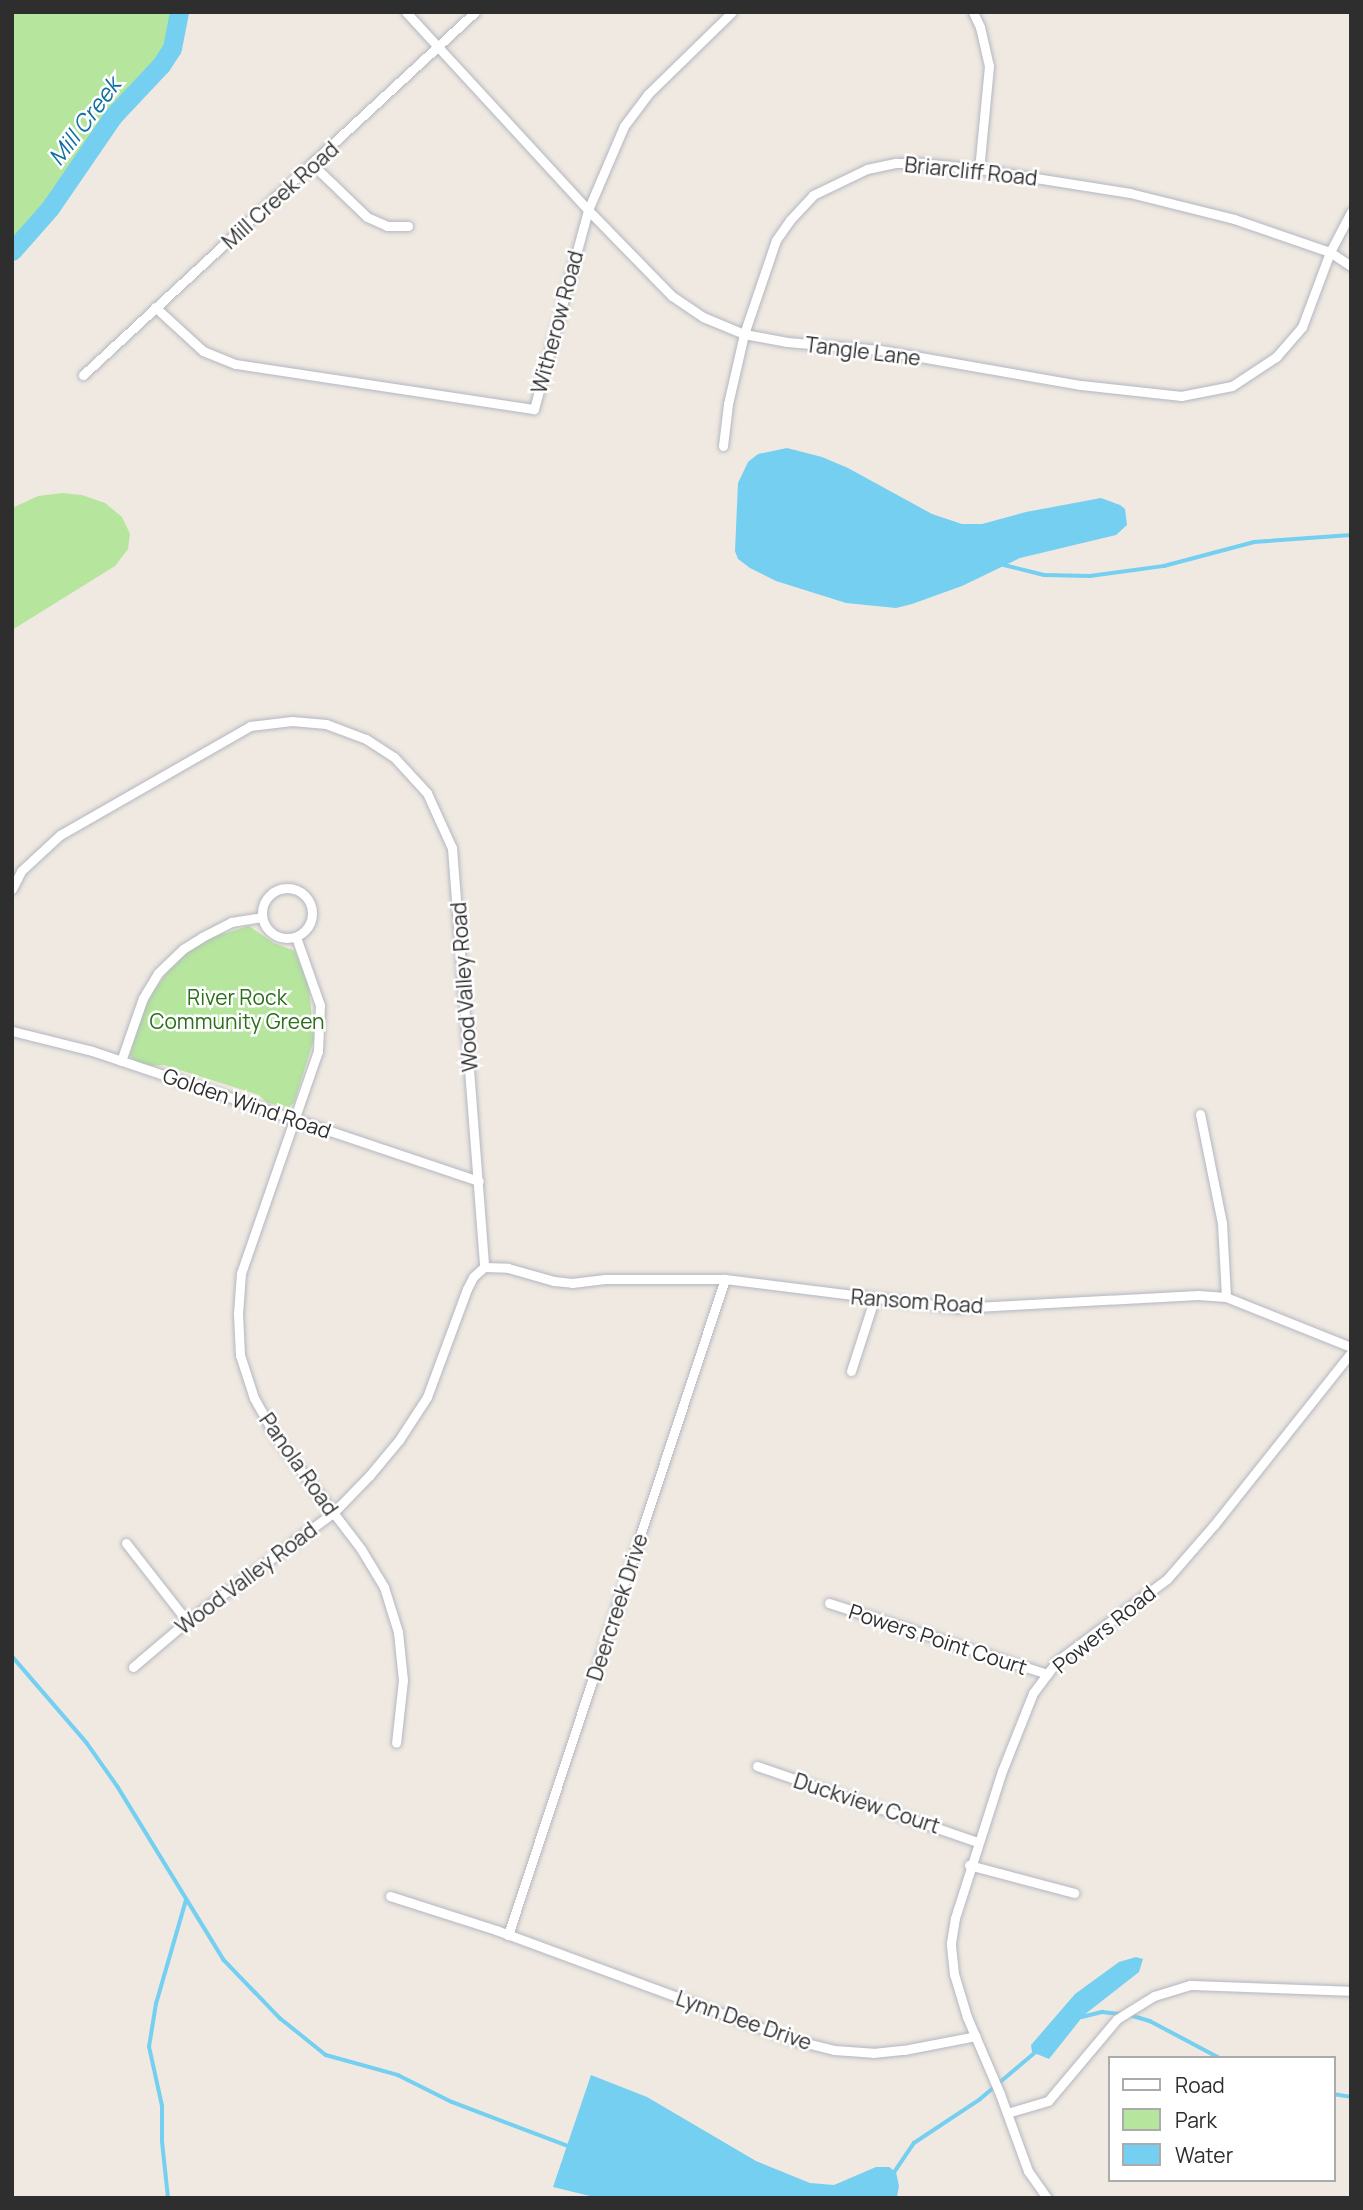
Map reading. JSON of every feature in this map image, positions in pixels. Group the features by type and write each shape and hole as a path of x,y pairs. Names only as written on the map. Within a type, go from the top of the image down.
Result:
{"street":[{"name":"Tangle Lane","path":"406,12 588,210 672,296 704,317 744,334 787,342 880,350 1081,385 1181,396 1232,386 1276,357 1301,327 1330,252 1351,212"},
{"name":"Mill Creek Road","path":"83,375 313,165 475,12"},
{"name":"Witherow Road","path":"155,307 203,351 236,364 534,409 588,210 624,126 648,94 732,12"},
{"path":"974,12 989,66 979,169"},
{"name":"Briarcliff Road","path":"723,446 728,404 744,334 776,240 813,195 849,176 881,165 921,163 979,169 1130,193 1234,219 1330,252 1351,266"},
{"path":"313,165 368,217 387,226 408,226"},
{"name":"Wood Valley Road","path":"12,889 22,871 60,835 250,726 292,721 345,730 366,739 394,757 414,776 440,818 452,848 479,1181 481,1270 467,1289 435,1380 413,1420 377,1468 333,1513 187,1621 133,1667"},
{"path":"283,888 300,891 308,899 312,915 309,926 296,937 275,935 262,918 265,901 272,892 283,888"},
{"path":"121,1061 143,998 158,973 183,949 202,937 231,922 262,918"},
{"name":"Panola Road","path":"296,937 320,1005 318,1051 241,1273 238,1314 240,1355 254,1398 277,1439 361,1549 384,1587 398,1632 403,1680 396,1743"},
{"name":"Golden Wind Road","path":"12,1031 121,1061 479,1181"},
{"path":"1200,1114 1222,1223 1226,1297"},
{"name":"Ransom Road","path":"481,1270 508,1268 572,1283 605,1279 725,1279 874,1300 957,1308 1198,1295 1226,1297 1351,1347"},
{"name":"Deercreek Drive","path":"508,1935 725,1279"},
{"path":"851,1371 874,1300"},
{"name":"Powers Road","path":"976,2036 961,2000 951,1942 969,1865 1033,1693 1057,1661 1167,1578 1214,1525 1351,1353"},
{"path":"126,1543 187,1621"},
{"name":"Powers Point Court","path":"829,1603 1047,1674"},
{"name":"Duckview Court","path":"757,1766 978,1842"},
{"path":"969,1865 1074,1893"},
{"name":"Lynn Dee Drive","path":"390,1896 508,1935 794,2040 834,2050 873,2053 976,2036"},
{"path":"1007,2113 1048,2101 1117,2019 1154,1996 1190,1985 1351,1991"},
{"path":"976,2036 1028,2171 1047,2198"}],"green space":[{"path":"12,12 179,12 179,21 172,48 161,65 113,116 50,208 12,251"},
{"path":"62,493 82,495 105,503 122,517 130,534 128,549 115,566 12,630 12,508 38,496"},
{"name":"River Rock Community Green","path":"249,926 274,943 295,951 309,988 314,1039 294,1103 288,1108 266,1102 259,1095 164,1065 150,1066 134,1061 130,1055 143,1013 153,992 169,970 188,952 213,937"}],"water":[{"path":"787,448 822,457 848,468 932,514 962,524 982,524 1026,512 1101,498 1125,509 1127,525 1116,535 1020,558 962,586 912,604 896,608 846,603 776,581 738,559 735,551 738,483 748,462 758,454"},
{"path":"1136,1957 1143,1959 1139,1972 1084,2015 1049,2059 1032,2052 1031,2045 1075,1994 1119,1962"},
{"path":"591,2075 647,2097 756,2161 810,2183 834,2185 876,2167 889,2167 896,2172 899,2186 897,2197 598,2198 553,2187"}],"waterway":[{"name":"Mill Creek","path":"12,251 50,208 113,116 161,65 172,48 179,12"},
{"path":"1004,565 1044,575 1090,576 1164,566 1254,542 1351,535"},
{"path":"12,1656 87,1743 118,1787 224,1960 280,2018 326,2055 398,2075 452,2102 571,2147"},
{"path":"168,2198 162,2142 162,2106 149,2047 156,2004 186,1900"},
{"path":"1082,2017 1102,2012 1122,2014"},
{"path":"1130,2015 1150,2021 1216,2056"},
{"path":"893,2174 914,2143 979,2100 1037,2051"},
{"path":"1335,2094 1351,2097"}]}
